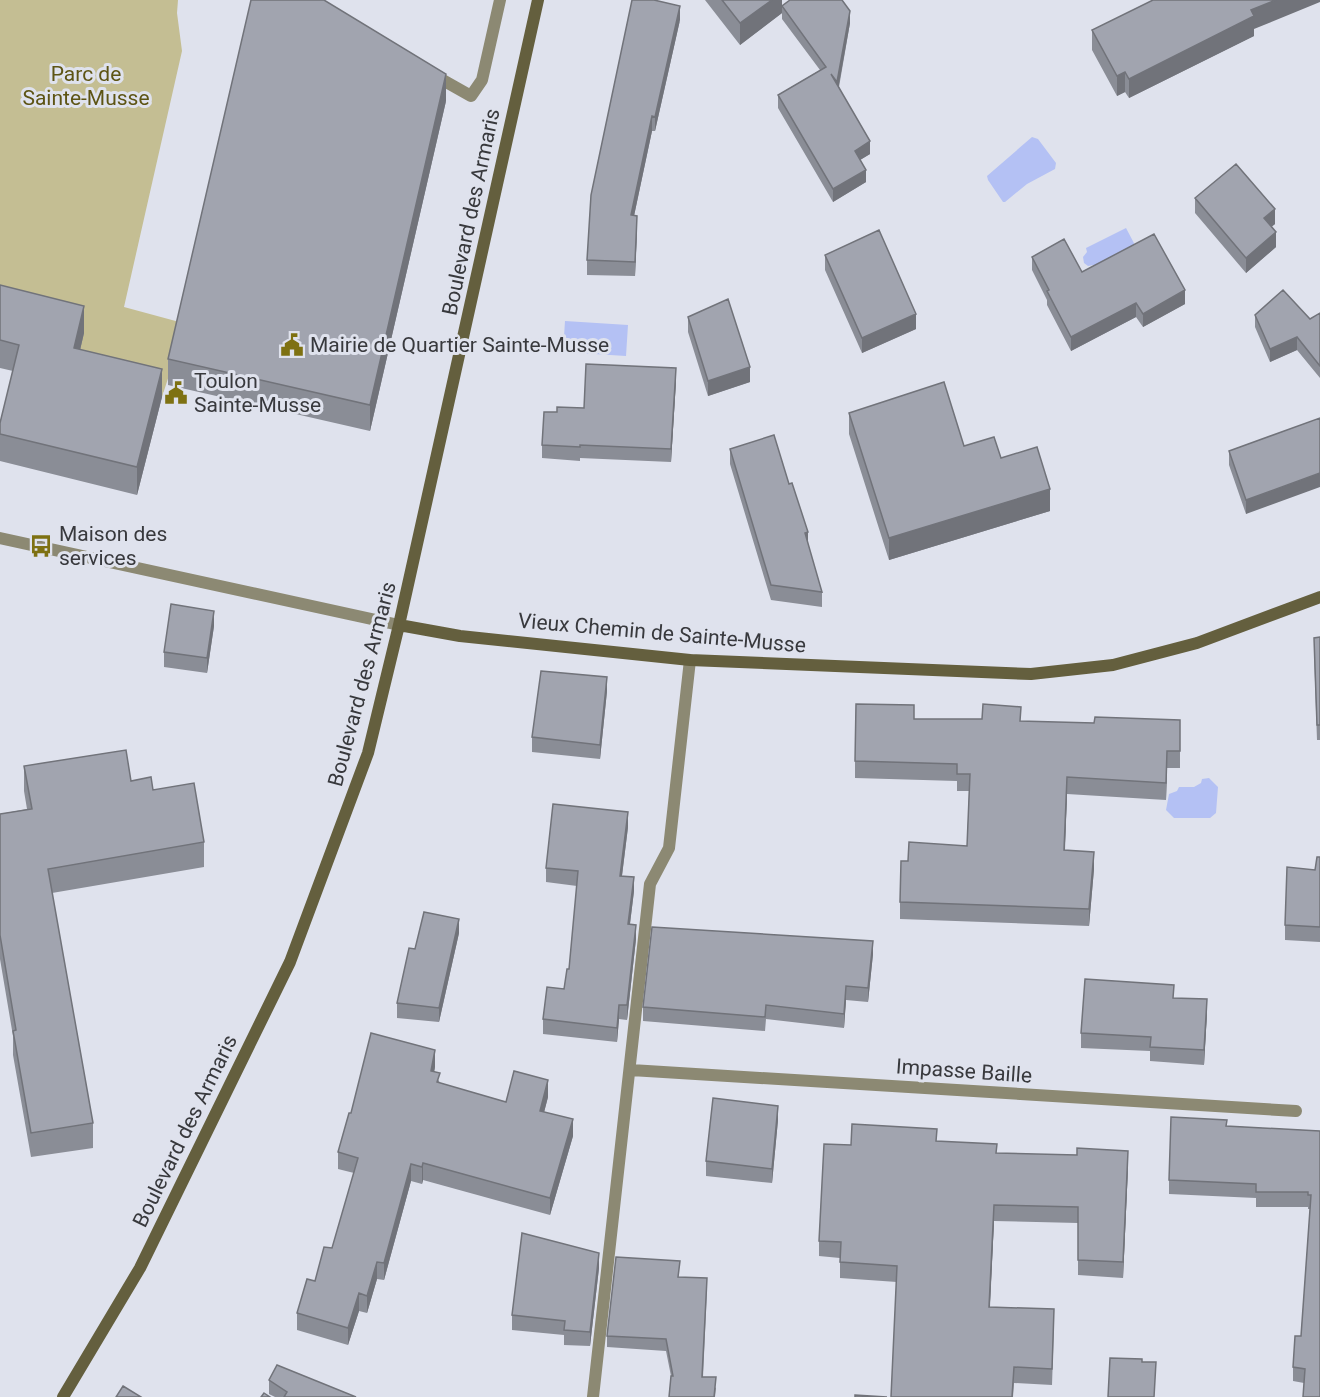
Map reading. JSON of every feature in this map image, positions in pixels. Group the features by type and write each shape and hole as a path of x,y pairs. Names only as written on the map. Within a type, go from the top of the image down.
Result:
{"main road":[{"name":"Boulevard des Armaris","path":"63,1397 140,1268 290,962 368,753 399,625 538,0"},
{"name":"Vieux Chemin de Sainte-Musse","path":"399,625 460,636 690,660 1031,674 1113,665 1197,643 1320,597"}],"street":[{"path":"421,68 471,96 483,80 500,0"},
{"name":"Vieux Chemin de Sainte-Musse","path":"0,538 399,625"},
{"path":"593,1397 650,884 669,848 690,660"},
{"name":"Impasse Baille","path":"631,1070 1296,1111"}],"green space":[{"name":"Parc de Sainte-Musse","path":"0,0 178,0 177,13 182,51 124,307 183,323 162,397 0,313"}],"water":[{"path":"1032,137 1038,139 1056,163 1055,169 1027,184 1003,202 987,176"},
{"path":"1126,228 1136,247 1096,268 1094,265 1088,266 1084,263 1086,248"},
{"path":"565,321 628,325 626,356 563,352"},
{"path":"1209,778 1218,787 1216,813 1210,818 1174,818 1166,810 1169,794 1177,791 1179,787 1194,787 1201,783 1202,779"}],"building":[{"path":"251,0 324,0 446,74 370,405 168,359"},
{"path":"632,0 654,0 680,6 655,117 652,116 631,215 637,216 635,262 587,260 591,195"},
{"path":"722,0 772,0 740,23"},
{"path":"790,0 842,0 850,11 837,82 831,74 870,141 855,151 866,170 833,189 778,95 826,67 782,6"},
{"path":"1153,0 1276,0 1251,10 1254,16 1129,79 1125,72 1117,76 1092,30"},
{"path":"1236,164 1275,209 1264,218 1276,232 1246,258 1195,198"},
{"path":"879,230 916,314 862,338 825,255"},
{"path":"1154,234 1185,290 1143,314 1136,303 1071,337 1032,257 1064,239 1082,272"},
{"path":"0,285 84,306 74,348 162,369 137,467 0,434 0,423 19,345 0,340"},
{"path":"1283,290 1310,319 1320,313 1320,366 1297,337 1270,349 1255,315"},
{"path":"728,299 750,367 708,381 688,317"},
{"path":"586,364 676,368 671,449 542,445 544,412 557,412 557,407 584,408"},
{"path":"944,382 964,446 994,437 1001,458 1037,447 1050,489 889,538 849,413"},
{"path":"1320,418 1320,473 1246,500 1229,451"},
{"path":"774,435 789,484 792,483 808,532 805,533 822,592 771,585 730,449"},
{"path":"171,604 214,611 207,658 164,652"},
{"path":"1320,637 1320,725 1317,725 1314,638"},
{"path":"541,671 607,677 600,745 532,737"},
{"path":"856,704 914,705 914,719 982,719 983,704 1021,707 1020,721 1094,723 1095,717 1180,720 1180,751 1167,751 1166,783 1067,777 1064,850 1094,852 1089,909 900,902 901,861 908,861 909,842 967,846 970,774 957,774 957,764 855,761"},
{"path":"126,750 131,781 151,777 153,790 194,783 204,842 48,869 93,1123 31,1133 13,1031 16,1030 0,935 0,814 32,809 24,766"},
{"path":"553,804 628,812 620,876 634,877 628,924 636,925 627,1005 619,1005 617,1028 543,1019 547,987 564,989 567,969 569,969 578,871 546,868"},
{"path":"1317,857 1320,857 1320,927 1285,925 1287,867 1315,870"},
{"path":"424,912 459,919 439,1008 397,1003 409,948 415,949"},
{"path":"652,927 873,941 868,988 846,986 844,1014 766,1005 765,1017 643,1007"},
{"path":"1085,979 1174,985 1173,998 1207,999 1204,1050 1150,1047 1151,1037 1081,1033"},
{"path":"371,1033 435,1050 431,1071 440,1073 437,1082 506,1102 514,1071 548,1080 540,1111 573,1119 550,1198 423,1163 422,1167 411,1164 384,1263 377,1262 367,1296 359,1293 348,1328 297,1313 307,1279 315,1281 324,1247 332,1248 358,1158 338,1152 349,1113 351,1113"},
{"path":"713,1098 778,1106 772,1169 706,1161"},
{"path":"1171,1117 1227,1120 1226,1126 1320,1131 1320,1397 1303,1397 1305,1369 1293,1367 1295,1336 1301,1336 1311,1195 1308,1195 1308,1192 1256,1192 1256,1184 1169,1180"},
{"path":"852,1124 937,1129 936,1141 997,1144 996,1153 1077,1155 1077,1148 1128,1151 1123,1262 1078,1260 1078,1207 994,1205 989,1307 1054,1309 1052,1369 1014,1367 1012,1397 891,1397 897,1266 840,1262 841,1242 819,1241 824,1144 851,1145"},
{"path":"522,1233 599,1253 590,1332 564,1330 565,1321 512,1315"},
{"path":"616,1257 680,1261 678,1277 707,1278 702,1377 716,1377 714,1397 669,1397 671,1376 673,1376 666,1339 607,1336"},
{"path":"1110,1358 1156,1362 1154,1397 1108,1397"},
{"path":"277,1365 356,1397 284,1397 287,1392 269,1380"},
{"path":"123,1386 141,1397 116,1397"},
{"path":"855,1395 887,1397 855,1397"}],"place":[{"name":"Mairie de Quartier Sainte-Musse","path":"292,345"},
{"name":"Toulon Sainte-Musse","path":"176,393"},
{"name":"Maison des services","path":"41,546"}]}
